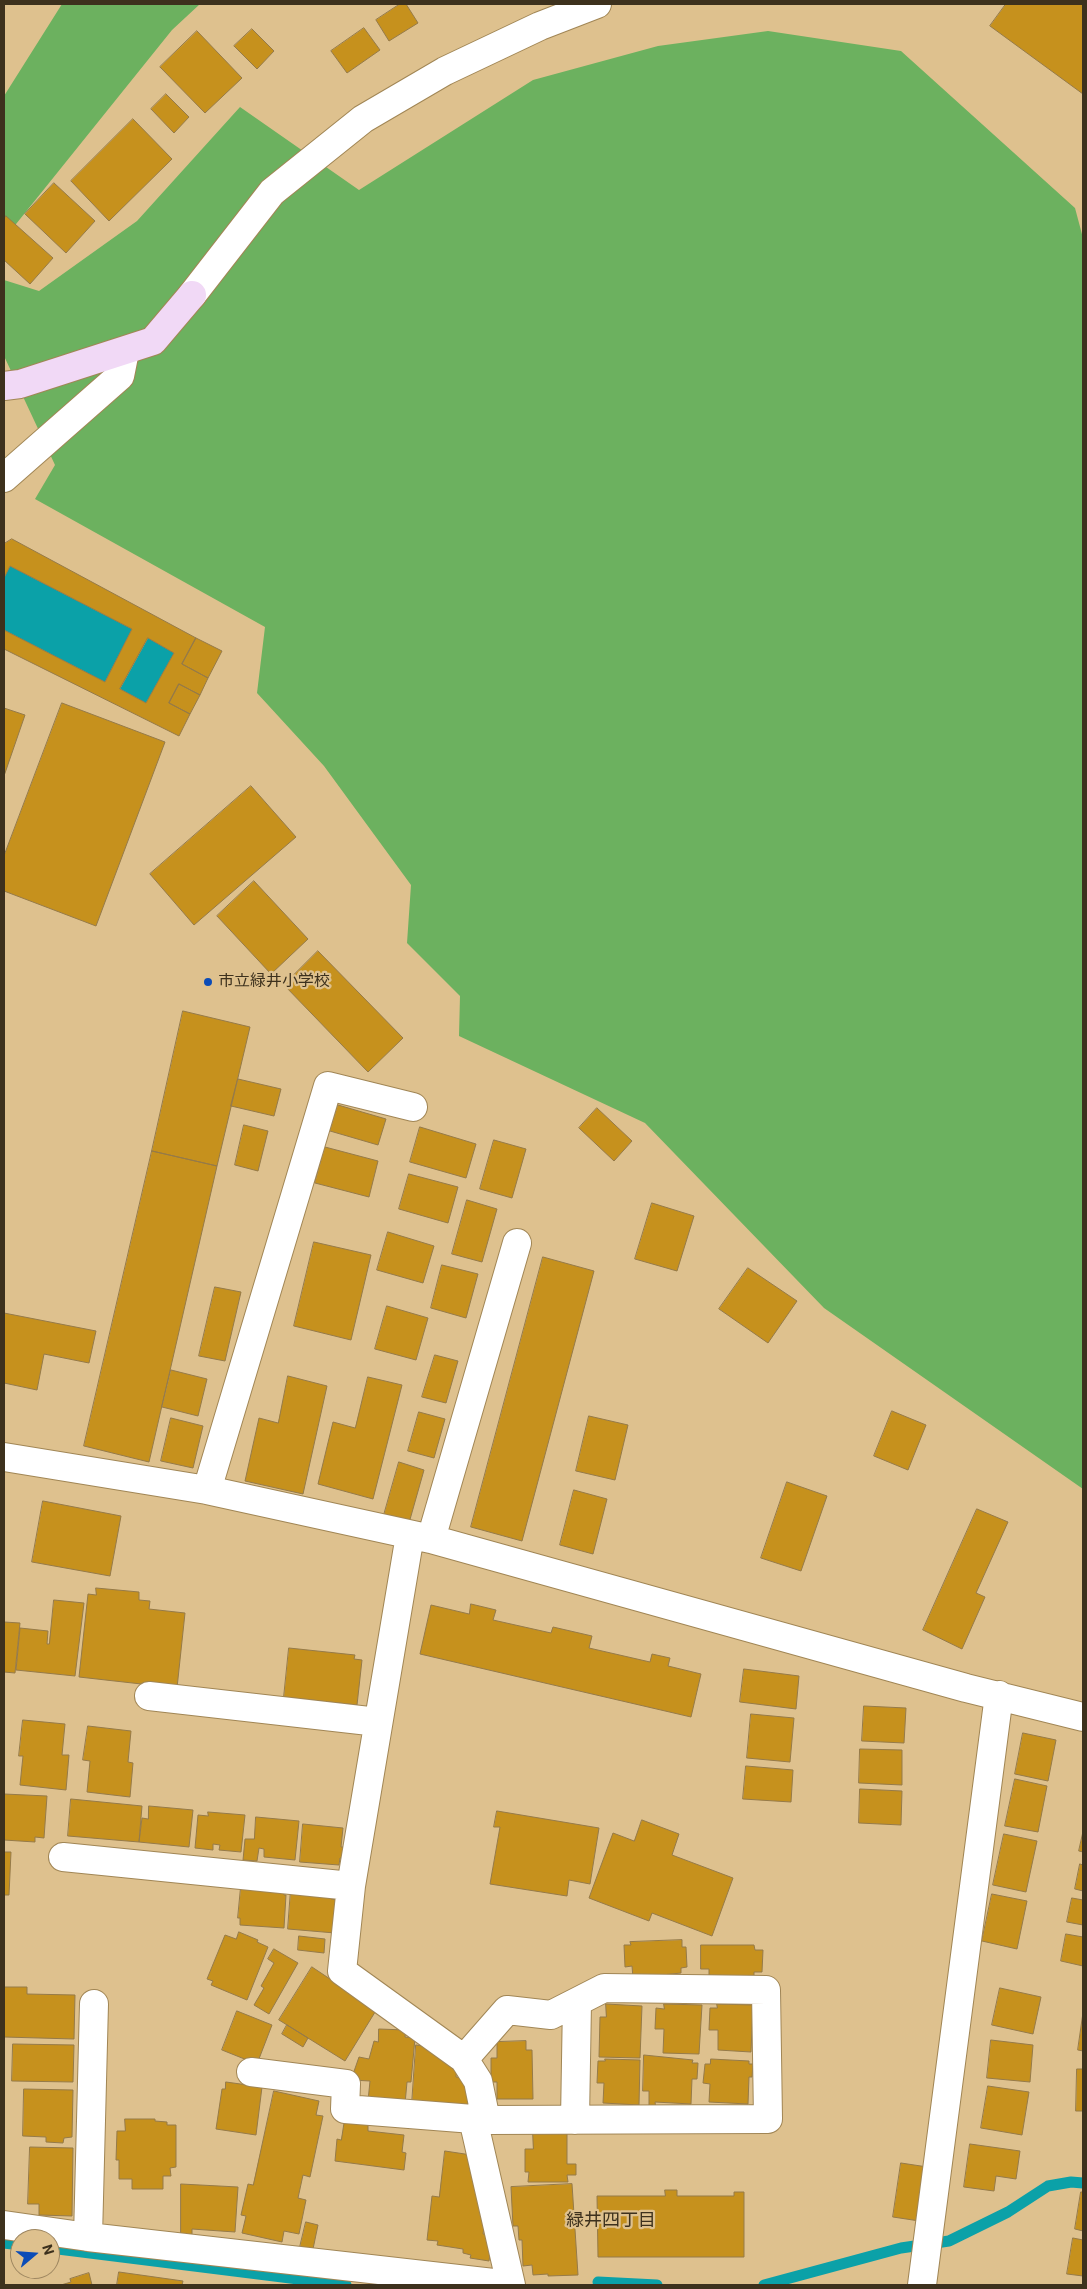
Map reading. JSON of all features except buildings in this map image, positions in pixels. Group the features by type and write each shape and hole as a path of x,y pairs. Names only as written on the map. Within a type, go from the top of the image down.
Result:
{"street":[{"path":"4,386 20,384 153,341 192,295 272,192 363,119 445,71 540,26 597,4"},
{"path":"4,478 120,376 125,351"},
{"path":"207,1490 328,1086 413,1108"},
{"path":"4,2224 88,2237 467,2283 511,2285 480,2120 478,2081 464,2059 342,1971 351,1886 378,1722 420,1537 517,1244"},
{"path":"4,1457 207,1490 420,1537 966,1688 1083,1717"},
{"path":"922,2285 999,1695"},
{"path":"148,1696 378,1722"},
{"path":"63,1858 351,1886"},
{"path":"251,2072 346,2084 345,2109 480,2120 768,2119 766,1990 604,1988 551,2015 507,2010 464,2059"},
{"path":"574,2120 577,2002"},
{"path":"88,2237 94,2004"}],"green space":[{"path":"62,4 200,4 172,30 4,239 4,96"},
{"path":"768,31 901,51 1075,208 1083,238 1083,1489 824,1308 645,1123 459,1036 460,996 407,943 411,885 324,766 257,693 265,627 35,499 55,465 4,356 4,280 39,291 137,221 240,107 359,190 533,80 658,46"}],"water":[{"path":"10,566 132,629 105,682 4,630 4,578"},
{"path":"148,638 174,653 146,703 120,689"}],"waterway":[{"path":"764,2285 901,2248 949,2241 1008,2212 1048,2186 1071,2182 1083,2183"},
{"path":"4,2243 10,2244"},
{"path":"60,2249 346,2285"},
{"path":"598,2282 657,2285"}],"place":[{"name":"市立緑井小学校","path":"208,982"}],"district":[{"name":"緑井四丁目","path":"611,2221"}]}
